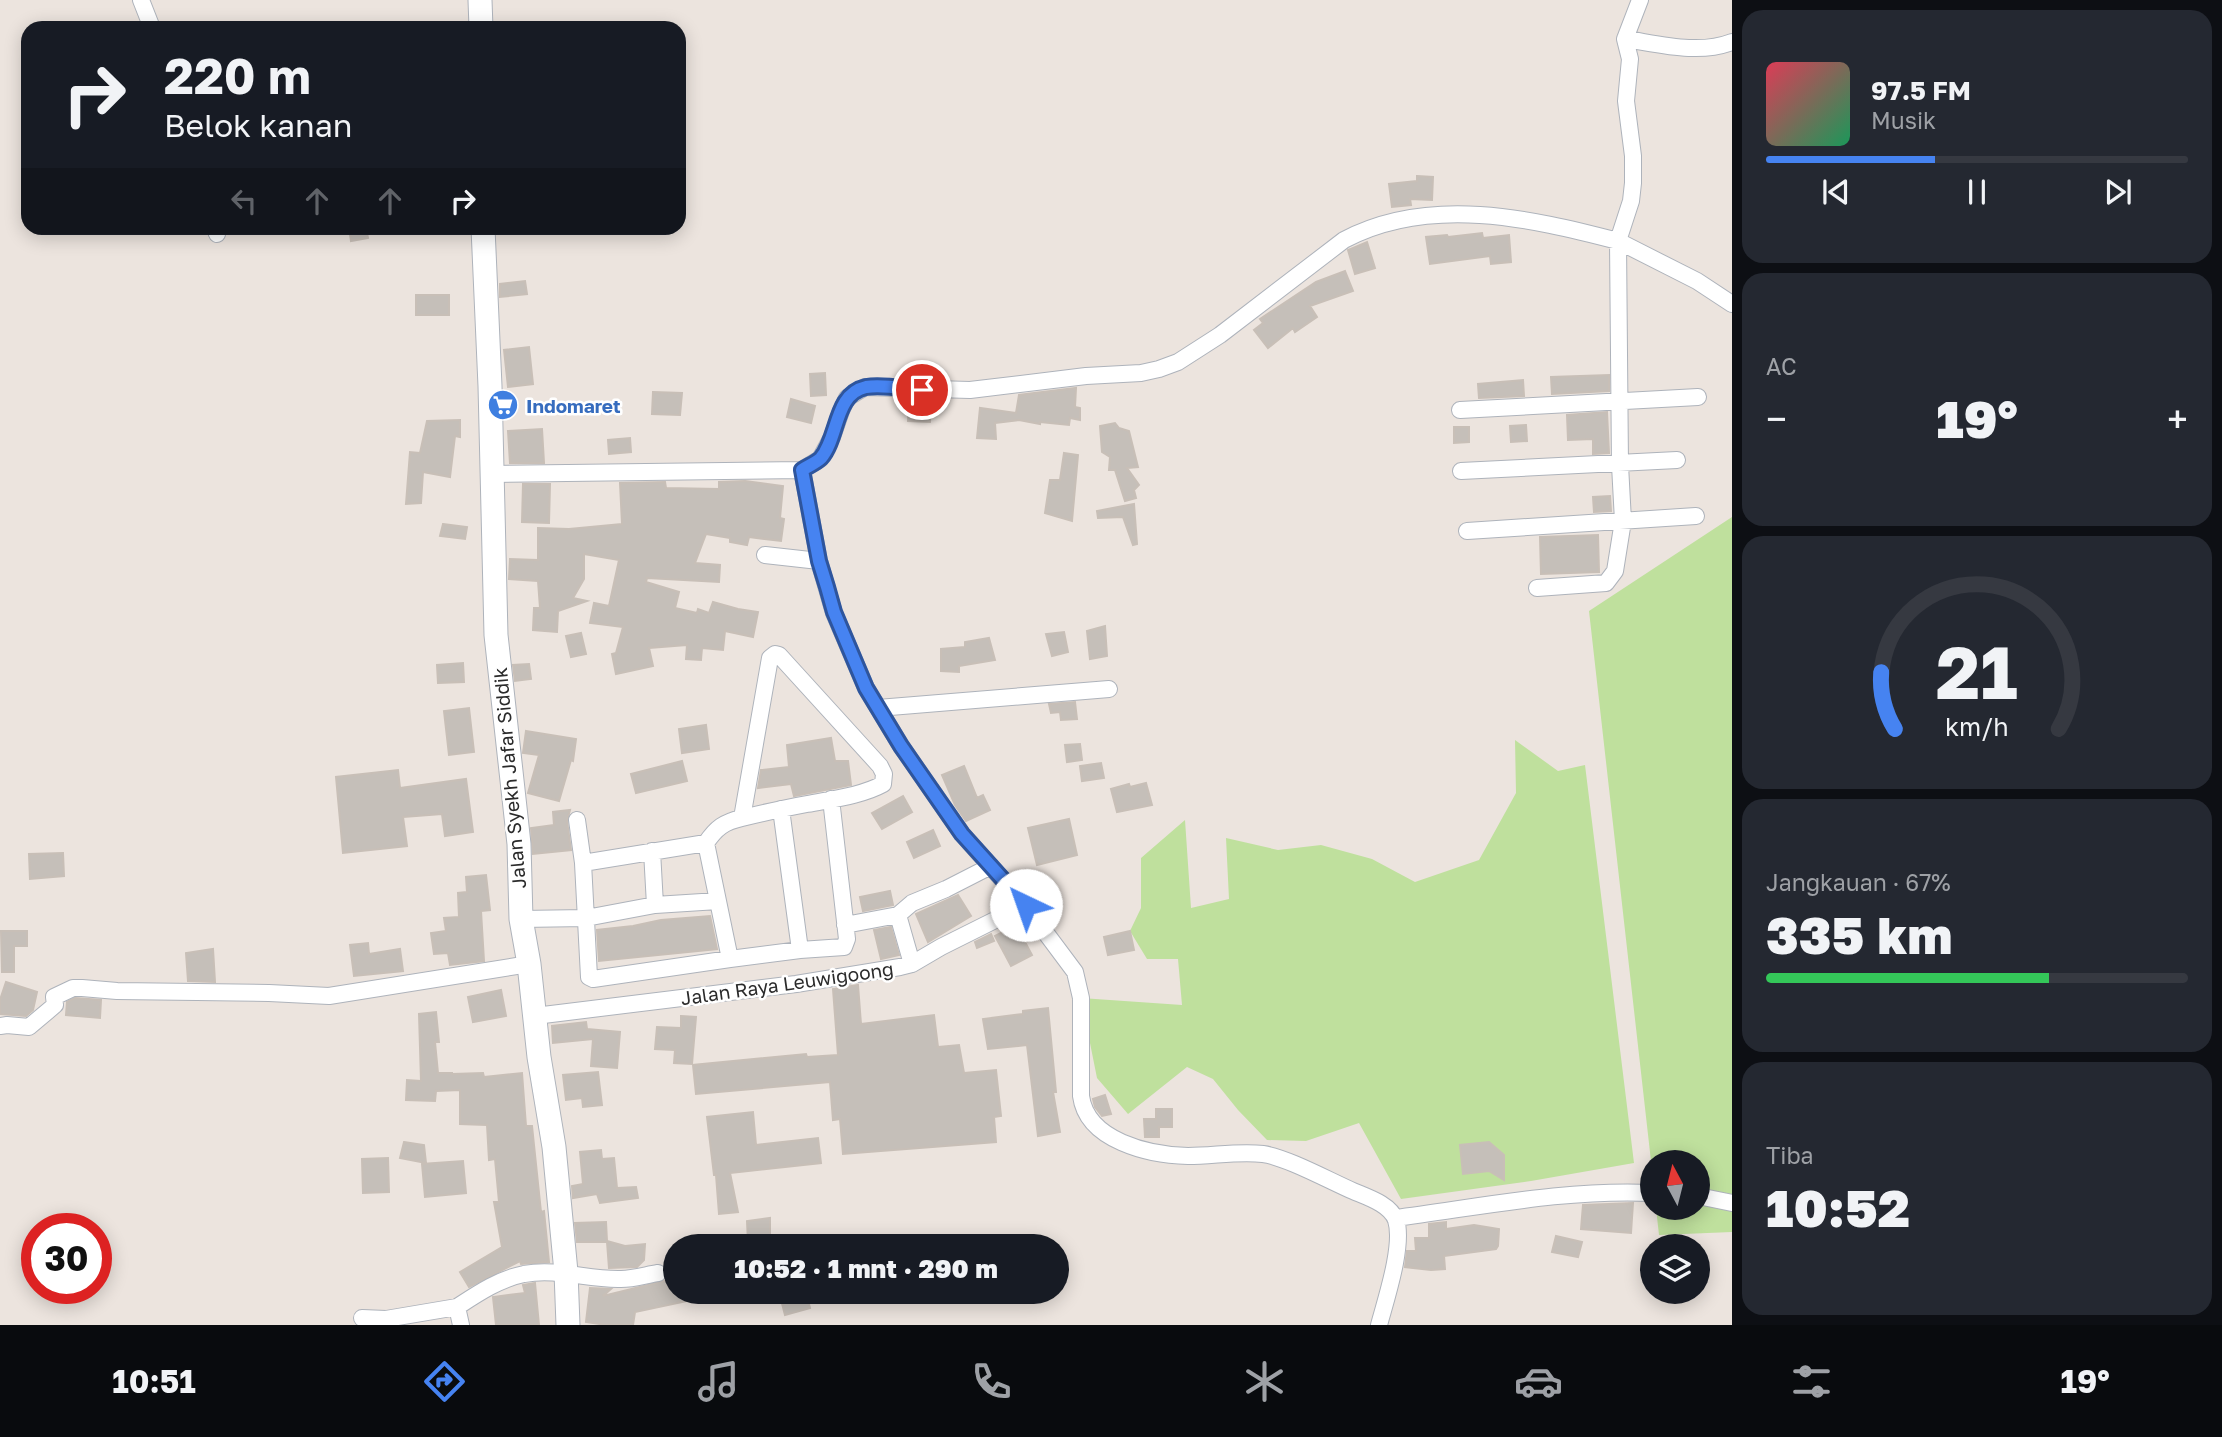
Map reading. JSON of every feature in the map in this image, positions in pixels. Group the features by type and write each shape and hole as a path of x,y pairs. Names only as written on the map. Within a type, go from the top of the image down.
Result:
{"main road":[{"path":"480,0 481,21"},
{"name":"Jalan Syekh Jafar Siddik","path":"484,235 496,635 519,844 521,919 554,1147 566,1272 568,1325"}],"street":[{"path":"141,0 149,21"},
{"path":"1537,588 1606,583 1615,571 1623,521 1618,241 1632,201 1633,183 1633,156 1626,101 1630,59 1625,39 1640,0"},
{"path":"1625,39 1704,48 1732,42"},
{"path":"492,474 802,470 820,459 847,398 865,387 970,390 1159,369 1178,362 1220,335 1332,248 1380,224 1426,214 1468,214 1525,220 1618,241 1697,281 1732,304"},
{"path":"1460,410 1698,397"},
{"path":"1461,471 1677,460"},
{"path":"802,470 819,561 834,612 866,688 901,746 962,834 1026,905 1075,972 1081,998 1080,1079 1083,1109 1090,1121 1099,1130 1130,1145 1170,1155 1265,1154 1381,1203 1395,1218 1398,1239 1392,1277 1379,1325"},
{"path":"1467,531 1696,516"},
{"path":"765,555 819,561"},
{"path":"583,863 706,843 719,826 742,818 831,800 874,789 883,784 884,774 880,766 779,655 775,654 770,658 742,818"},
{"path":"878,708 1110,689"},
{"path":"577,820 583,863 591,979 730,958 842,948 847,942 831,800"},
{"path":"781,809 800,950"},
{"path":"706,843 730,958"},
{"path":"652,851 655,905"},
{"path":"845,925 898,915 912,903 947,889 991,866"},
{"path":"521,919 586,918 655,905 718,901"},
{"name":"Jalan Raya Leuwigoong","path":"535,1016 796,984 912,964 1026,905"},
{"path":"898,915 912,964"},
{"path":"0,1026 29,1027 55,1005 54,997 73,988 129,992 322,996 529,964"},
{"path":"1395,1218 1559,1196 1640,1193"},
{"path":"1710,1198 1732,1203"},
{"path":"362,1318 386,1319 457,1307 509,1278 526,1274 566,1272 623,1279 658,1272"},
{"path":"457,1307 461,1325"}],"green space":[{"path":"1732,517 1732,1232 1659,1234 1657,1220 1710,1220 1710,1150 1650,1150 1589,611"},
{"path":"1515,740 1558,771 1585,765 1634,1163 1401,1199 1359,1123 1306,1141 1267,1140 1213,1079 1187,1067 1128,1114 1097,1078 1081,998 1182,1005 1178,959 1147,959 1130,931 1141,908 1141,858 1185,820 1191,908 1229,899 1226,838 1278,850 1321,845 1372,859 1415,882 1479,860 1516,793"}],"building":[{"path":"1417,176 1433,177 1432,200 1410,199 1411,205 1392,207 1389,184 1417,181"},
{"path":"1482,233 1483,238 1509,235 1511,262 1491,264 1490,256 1430,264 1426,237"},
{"path":"350,235 367,235 368,238 351,241"},
{"path":"1367,242 1375,268 1355,274 1348,250"},
{"path":"1345,271 1353,291 1310,306 1317,317 1295,332 1293,328 1268,348 1254,330 1263,323 1260,319 1316,282"},
{"path":"525,281 527,294 500,297 500,284"},
{"path":"416,295 449,295 449,315 416,315"},
{"path":"529,347 533,384 508,387 504,350"},
{"path":"825,373 826,395 811,396 810,374"},
{"path":"1609,375 1609,391 1552,394 1551,377"},
{"path":"1523,380 1524,396 1479,398 1478,384"},
{"path":"1076,388 1075,407 1080,408 1080,420 1070,418 1069,425 1019,420 995,423 996,439 977,438 980,408 1016,413 1019,395"},
{"path":"653,392 682,393 680,415 652,414"},
{"path":"791,399 815,406 811,423 787,417"},
{"path":"909,402 931,404 930,422 908,421"},
{"path":"1607,412 1609,453 1593,454 1593,439 1568,440 1567,415"},
{"path":"460,420 460,437 455,436 450,477 423,472 421,503 406,504 410,452 420,453 427,421"},
{"path":"1115,423 1119,428 1129,431 1138,467 1127,468 1139,485 1134,490 1136,498 1125,501 1115,470 1109,470 1110,457 1102,452 1100,426"},
{"path":"1526,425 1527,441 1511,442 1510,426"},
{"path":"1454,427 1469,427 1469,442 1454,443"},
{"path":"542,429 544,463 510,463 508,431"},
{"path":"630,438 631,452 609,454 608,440"},
{"path":"1064,453 1078,455 1072,521 1045,513 1050,480 1060,480"},
{"path":"745,481 783,486 780,518 784,519 781,541 749,537 747,545 730,542 730,538 706,534 695,563 720,565 719,582 647,578 646,582 679,592 675,608 697,613 698,609 709,613 713,602 758,612 753,637 725,631 723,650 702,648 701,660 686,659 687,645 649,648 653,666 616,674 612,654 616,653 623,627 590,623 594,603 609,606 619,560 584,554 584,579 573,598 587,601 558,611 557,632 533,630 534,608 540,608 538,581 509,579 510,559 538,560 538,528 569,529 622,524 620,483 665,482 666,488 719,489 719,482"},
{"path":"523,484 550,484 549,523 522,522"},
{"path":"1610,496 1611,511 1594,512 1593,497"},
{"path":"1134,504 1137,544 1133,545 1123,517 1098,518 1097,511"},
{"path":"443,524 467,527 465,539 440,536"},
{"path":"1598,535 1599,572 1541,574 1540,537"},
{"path":"1105,626 1107,656 1090,659 1087,631"},
{"path":"1064,632 1068,652 1052,656 1046,634"},
{"path":"581,633 586,654 571,657 566,636"},
{"path":"989,638 995,660 959,666 959,672 941,671 941,649 965,647 965,642"},
{"path":"463,663 464,682 438,683 437,665"},
{"path":"529,664 531,679 515,681 513,665"},
{"path":"1075,702 1077,719 1061,720 1060,712 1051,713 1049,704"},
{"path":"469,708 474,752 449,755 444,711"},
{"path":"706,725 709,749 682,753 679,729"},
{"path":"526,731 576,739 573,761 571,760 559,801 528,793 539,755 523,753"},
{"path":"831,738 835,761 848,761 851,785 794,796 791,784 758,788 761,770 789,767 787,745"},
{"path":"1080,744 1082,760 1067,762 1065,745"},
{"path":"682,761 687,781 636,793 631,774"},
{"path":"1101,763 1104,778 1082,781 1080,766"},
{"path":"964,766 977,798 983,795 990,810 966,821 955,805 942,775"},
{"path":"398,770 400,788 466,779 473,832 445,836 442,814 403,817 407,846 343,853 336,777"},
{"path":"1146,783 1152,805 1117,812 1111,789"},
{"path":"903,796 912,812 882,829 872,813"},
{"path":"570,810 567,821 571,850 533,854 531,828 554,825 553,812"},
{"path":"1069,819 1077,855 1037,865 1028,828"},
{"path":"933,830 940,846 914,858 907,842"},
{"path":"63,853 64,876 30,879 29,854"},
{"path":"486,875 490,910 481,911 484,961 450,965 448,953 434,954 431,933 446,931 444,918 459,917 458,893 467,892 466,877"},
{"path":"890,891 893,905 863,911 860,897"},
{"path":"958,895 971,916 928,942 916,914"},
{"path":"710,916 717,949 599,961 597,930"},
{"path":"1021,923 1029,940 1025,942 1032,955 1011,966 995,936"},
{"path":"891,927 899,955 881,959 874,930"},
{"path":"1,931 27,931 27,946 14,946 14,972 2,972"},
{"path":"1130,931 1134,950 1108,955 1104,937"},
{"path":"991,934 994,941 977,948 975,942"},
{"path":"368,943 369,954 400,949 403,971 354,976 350,945"},
{"path":"213,949 215,982 188,981 186,953"},
{"path":"6,982 37,992 33,1010 26,1016 0,1014 0,1000"},
{"path":"858,985 861,1024 934,1015 938,1047 959,1045 964,1073 996,1070 1001,1116 994,1117 996,1142 843,1154 840,1119 833,1120 830,1082 696,1094 693,1065 806,1054 807,1057 838,1055 833,989"},
{"path":"501,990 506,1016 473,1022 468,997"},
{"path":"75,998 101,1000 100,1018 66,1015 67,1002"},
{"path":"1048,1008 1056,1092 1053,1092 1060,1132 1038,1136 1027,1045 988,1049 983,1019"},
{"path":"436,1012 438,1073 483,1073 484,1077 522,1073 526,1126 532,1126 541,1212 544,1211 549,1262 521,1264 520,1261 469,1287 460,1272 502,1247 494,1202 499,1202 495,1159 489,1160 487,1125 460,1124 460,1090 436,1091 435,1101 406,1100 407,1080 421,1081 419,1014"},
{"path":"681,1016 696,1017 692,1064 674,1063 675,1050 655,1049 657,1027 681,1028"},
{"path":"586,1022 587,1029 620,1032 617,1068 591,1066 593,1039 553,1043 552,1026"},
{"path":"598,1072 602,1105 583,1107 582,1098 566,1100 563,1075"},
{"path":"1105,1095 1111,1114 1102,1116 1093,1099"},
{"path":"1156,1109 1172,1109 1172,1127 1159,1127 1159,1137 1145,1137 1144,1119 1156,1119"},
{"path":"753,1112 756,1145 818,1138 821,1163 730,1173 738,1212 719,1214 707,1117"},
{"path":"404,1142 424,1145 426,1163 400,1158"},
{"path":"1489,1142 1504,1155 1504,1180 1489,1171 1463,1174 1460,1145"},
{"path":"601,1150 602,1159 614,1158 617,1188 636,1187 638,1198 600,1203 597,1194 573,1198 572,1186 583,1184 580,1152"},
{"path":"388,1158 389,1192 363,1193 362,1159"},
{"path":"463,1161 466,1193 425,1197 422,1164"},
{"path":"1633,1203 1631,1233 1581,1229 1583,1205"},
{"path":"770,1218 770,1234 748,1234 747,1221"},
{"path":"606,1222 607,1241 625,1246 645,1244 644,1260 637,1267 609,1268 607,1242 577,1242 575,1223"},
{"path":"1446,1222 1446,1229 1474,1225 1499,1229 1498,1246 1496,1249 1444,1256 1445,1269 1405,1267 1407,1251 1416,1251 1415,1238 1429,1238 1429,1224"},
{"path":"1556,1236 1582,1242 1578,1257 1552,1252"},
{"path":"663,1281 663,1304 673,1304 635,1312 633,1325 586,1322 590,1288 611,1289 603,1296"},
{"path":"535,1283 539,1325 496,1325 493,1297 525,1293 523,1285"},
{"path":"782,1304 809,1304 810,1308 785,1315"}],"place":[{"name":"Indomaret","path":"503,405"}],"route":[{"path":"922,390 865,387 856,391 847,398 820,459 802,470 819,561 834,612 866,688 901,746 962,834 1026,905"}]}
